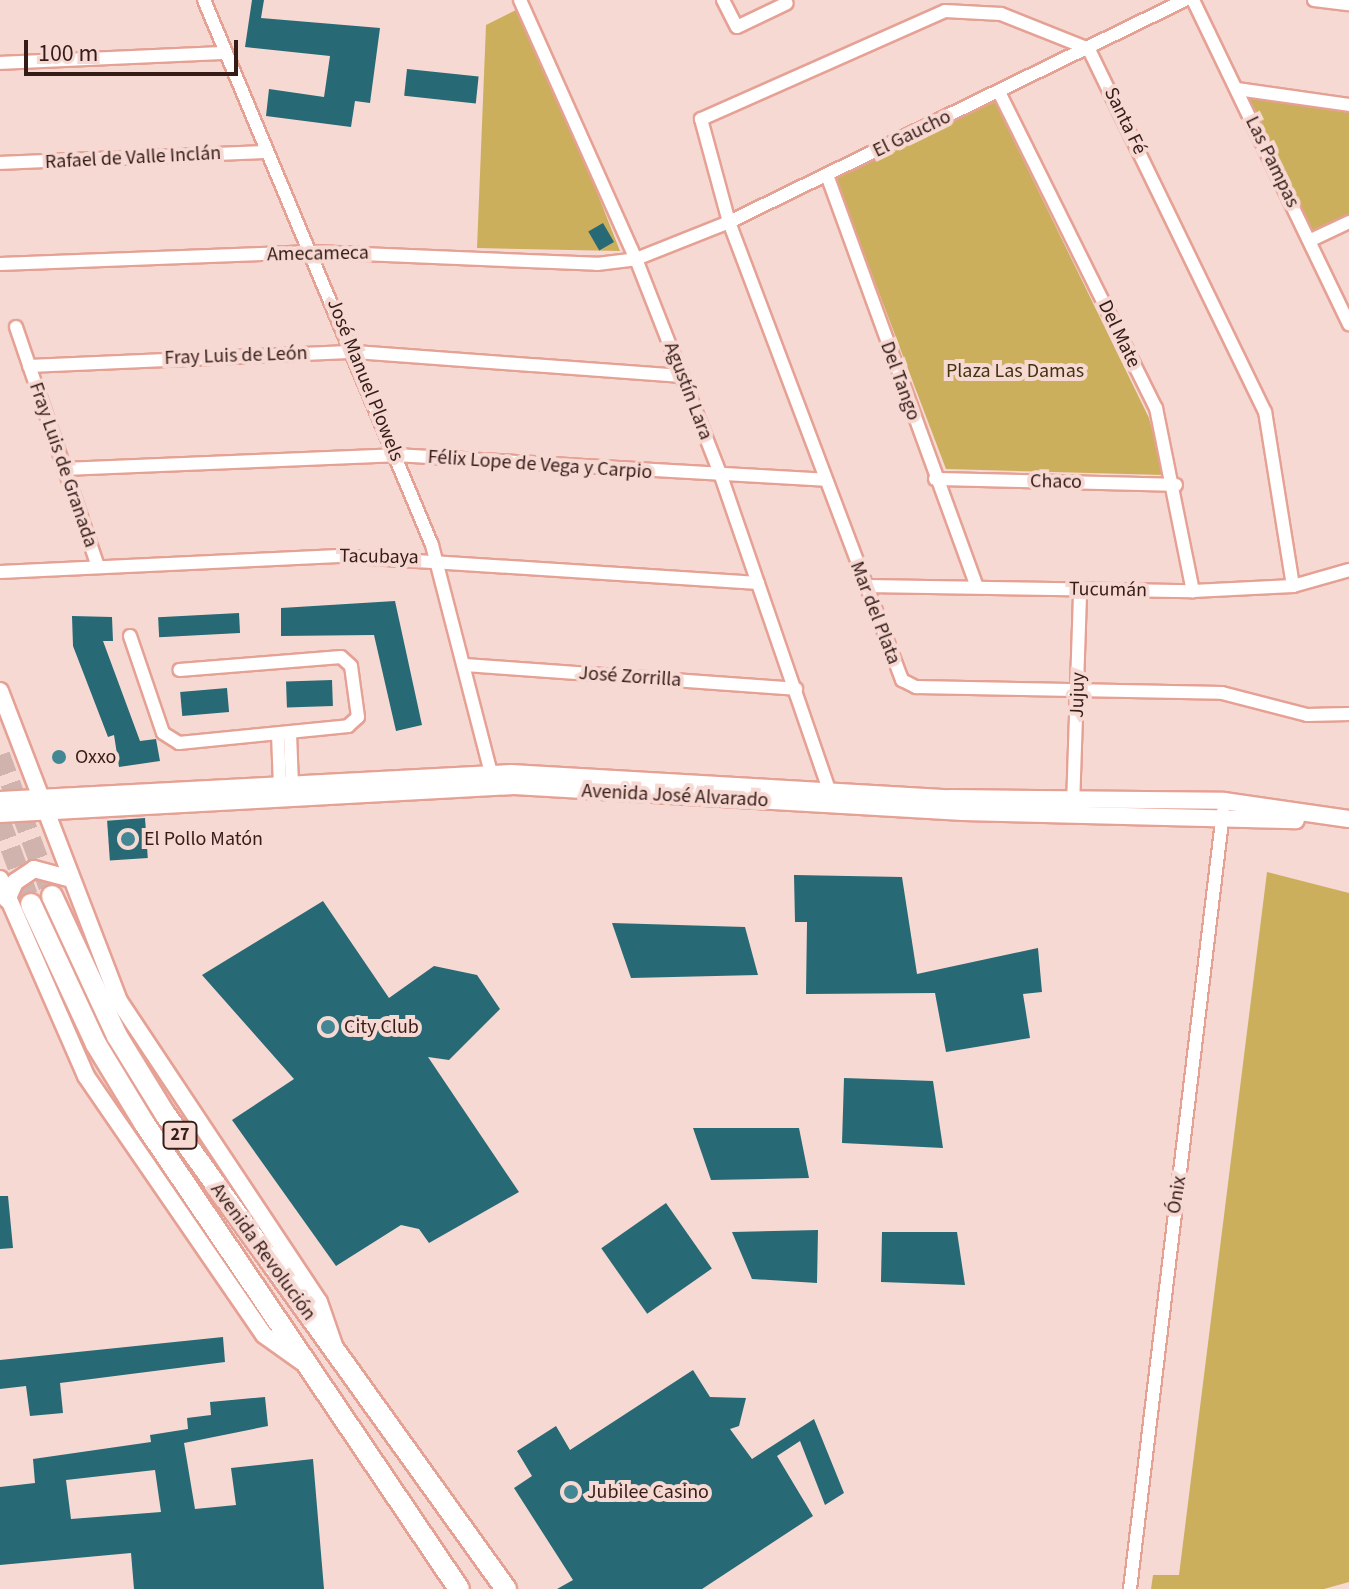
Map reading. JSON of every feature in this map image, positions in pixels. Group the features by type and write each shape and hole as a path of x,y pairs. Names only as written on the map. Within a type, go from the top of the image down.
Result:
{"main road":[{"name":"Avenida Revolución","path":"52,896 117,1036 337,1355 506,1589"},
{"name":"Avenida Revolución","path":"31,904 96,1044 302,1362 459,1589"}],"street":[{"name":"José Manuel Plowels","path":"204,0 222,53 265,152 314,252 437,558 491,773"},
{"path":"522,3 537,0"},
{"path":"723,0 737,27 787,3"},
{"name":"El Gaucho","path":"636,259 729,222 1185,0"},
{"name":"Las Pampas","path":"1193,0 1349,324"},
{"path":"1314,0 1349,4"},
{"name":"Agustín Lara","path":"522,3 636,259 721,476 796,689 830,799"},
{"name":"Mar del Plata","path":"1089,49 1001,14 945,11 701,119 729,222 866,586 908,685 1079,692 1222,693 1307,715 1349,714"},
{"name":"Santa Fé","path":"1089,49 1265,412 1293,586"},
{"path":"0,63 222,53"},
{"path":"1237,89 1349,105"},
{"name":"Del Mate","path":"999,92 1156,408 1176,485 1193,591"},
{"name":"Rafael de Valle Inclán","path":"0,163 265,152"},
{"name":"Del Tango","path":"827,175 935,479 977,587"},
{"path":"1311,240 1349,222"},
{"name":"Amecameca","path":"0,264 314,252 597,264 636,259"},
{"name":"Fray Luis de Granada","path":"16,327 97,563"},
{"name":"Fray Luis de León","path":"29,366 355,352 682,376"},
{"name":"Félix Lope de Vega y Carpio","path":"64,469 395,455 825,480"},
{"name":"Chaco","path":"935,479 1176,485"},
{"name":"Tacubaya","path":"0,572 97,563 437,558 758,583"},
{"name":"Tucumán","path":"866,586 1193,591 1293,586 1349,570"},
{"name":"Jujuy","path":"1073,808 1080,590"},
{"path":"130,636 169,739 188,744 354,723 359,709 348,661 180,670"},
{"name":"José Zorrilla","path":"464,665 796,689"},
{"path":"0,691 67,878 119,1001 319,1302 337,1355"},
{"path":"0,730 6,710"},
{"path":"284,734 286,785"},
{"name":"Avenida José Alvarado","path":"0,814 39,805 286,785 491,773 830,799"},
{"name":"Avenida José Alvarado","path":"0,800 39,805 487,786 1073,808 1223,808 1349,829"},
{"path":"1223,808 1349,819"},
{"name":"Ónix","path":"1130,1589 1223,808"},
{"path":"7,900 15,882 34,869 67,878"},
{"path":"0,879 58,1023 125,1138 264,1335 302,1362"}],"green space":[{"path":"524,6 620,251 477,248 486,25"},
{"path":"1237,89 1349,105 1349,222 1311,240"},
{"name":"Plaza Las Damas","path":"995,102 1149,418 1164,475 946,469 835,177"},
{"path":"1267,872 1349,893 1349,1582 1324,1589 1151,1589 1153,1575 1179,1575"}],"building":[{"path":"252,0 264,0 261,18 380,28 370,103 355,101 351,127 266,116 269,89 324,97 330,56 245,47"},
{"path":"407,69 479,77 476,103 404,96"},
{"path":"603,223 614,242 599,251 588,232"},
{"path":"395,601 422,725 396,731 374,635 281,636 281,608"},
{"path":"239,613 240,633 159,637 158,617"},
{"path":"72,616 112,617 113,641 103,641 140,741 156,739 160,761 119,767 114,735 108,737 73,646"},
{"path":"332,680 333,706 287,708 286,682"},
{"path":"227,688 229,712 182,716 180,692"},
{"name":"El Pollo Matón","path":"145,818 148,858 110,861 107,821"},
{"path":"794,875 902,877 917,974 1038,948 1042,992 1023,994 1030,1038 946,1052 935,993 806,994 807,922 795,922"},
{"name":"City Club","path":"323,901 389,998 434,966 477,975 500,1009 449,1060 428,1057 519,1192 429,1243 419,1229 401,1225 336,1266 232,1120 294,1079 202,975"},
{"path":"612,923 745,927 758,975 631,978"},
{"path":"844,1078 933,1081 943,1148 842,1143"},
{"path":"693,1128 799,1128 809,1178 711,1180"},
{"path":"0,1196 8,1196 13,1248 0,1249"},
{"path":"666,1203 712,1269 647,1314 601,1248"},
{"path":"818,1230 817,1283 752,1279 732,1232"},
{"path":"882,1232 957,1232 965,1285 881,1282"},
{"path":"223,1337 225,1362 60,1383 63,1413 30,1416 26,1386 0,1389 0,1360"},
{"path":"693,1370 710,1397 746,1398 739,1426 730,1429 752,1459 814,1419 844,1493 825,1505 800,1441 777,1456 813,1516 702,1589 557,1589 573,1580 514,1488 532,1476 517,1451 556,1426 570,1450"},
{"path":"265,1397 268,1426 184,1443 195,1509 236,1505 231,1468 313,1459 324,1589 134,1589 131,1553 0,1565 0,1487 35,1483 33,1459 151,1442 150,1435 188,1429 187,1418 211,1415 210,1402","holes":["155,1470 161,1512 71,1519 66,1480"]}],"tunnel":[{"path":"0,755 52,896"},
{"path":"0,820 31,904"}],"place":[{"name":"Oxxo","path":"59,757"},
{"name":"El Pollo Matón","path":"128,839"},
{"name":"City Club","path":"328,1027"},
{"name":"Jubilee Casino","path":"571,1492"}]}
